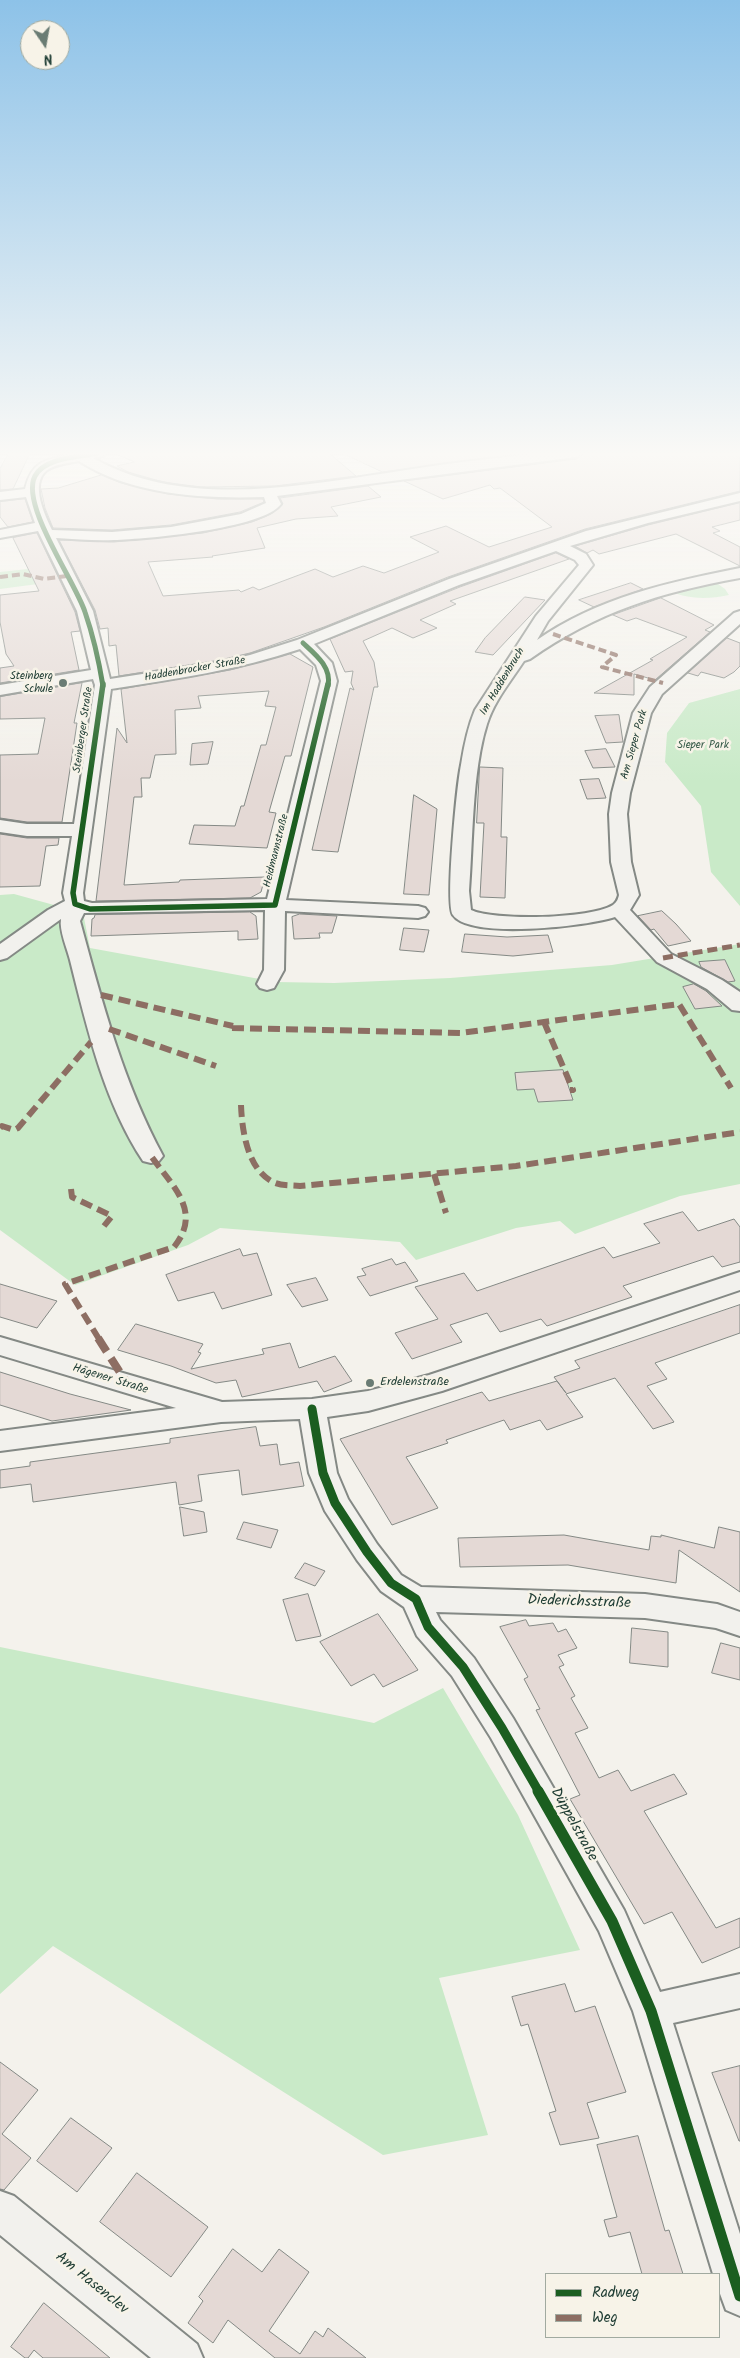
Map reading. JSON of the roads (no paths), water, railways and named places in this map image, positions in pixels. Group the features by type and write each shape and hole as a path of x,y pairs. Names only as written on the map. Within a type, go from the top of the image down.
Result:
{"street":[{"name":"Steinberger Straße","path":"61,563 85,611 102,679 73,893 76,904 70,921 98,1028 111,1068 133,1121 151,1156"},
{"name":"Haddenbrocker Straße","path":"102,679 230,665 303,643 454,582 508,563"},
{"name":"Im Haddenbruch","path":"585,563 586,565 542,619 484,710 473,743 469,767 459,891 461,913 471,919 480,920 554,922 594,917 619,910"},
{"path":"513,664 553,634 599,610 664,588 740,573"},
{"name":"Am Sieper Park","path":"619,910 629,895 621,862 618,814 621,793 642,713 656,690 740,616"},
{"name":"Heidmannstraße","path":"275,905 329,681 324,663 303,643"},
{"path":"0,690 102,679"},
{"path":"0,826 11,826 27,830 82,830"},
{"path":"0,954 55,914 76,904"},
{"name":"Heidmannstraße","path":"76,904 90,909 245,904 418,912"},
{"path":"268,984 274,970 275,905"},
{"path":"619,910 663,958 710,981 734,998 740,1005"},
{"path":"0,1441 221,1412 312,1410 368,1401 433,1384 740,1281"},
{"name":"Hägener Straße","path":"0,1346 221,1412"},
{"path":"312,1410 323,1473 335,1504 367,1552 391,1583 416,1599"},
{"name":"Diederichsstraße","path":"416,1599 645,1606 717,1616 740,1624"},
{"name":"Düppelstraße","path":"416,1599 428,1627 463,1667 502,1728 612,1921 651,2011 740,2296"},
{"path":"651,2011 740,1991"},
{"name":"Am Hasenclev","path":"0,2210 183,2358"}],"place":[{"name":"Steinberg Schule","path":"63,683"},
{"name":"Erdelenstraße","path":"370,1383"}],"park label":[{"name":"Sieper Park","path":"703,746"}]}
